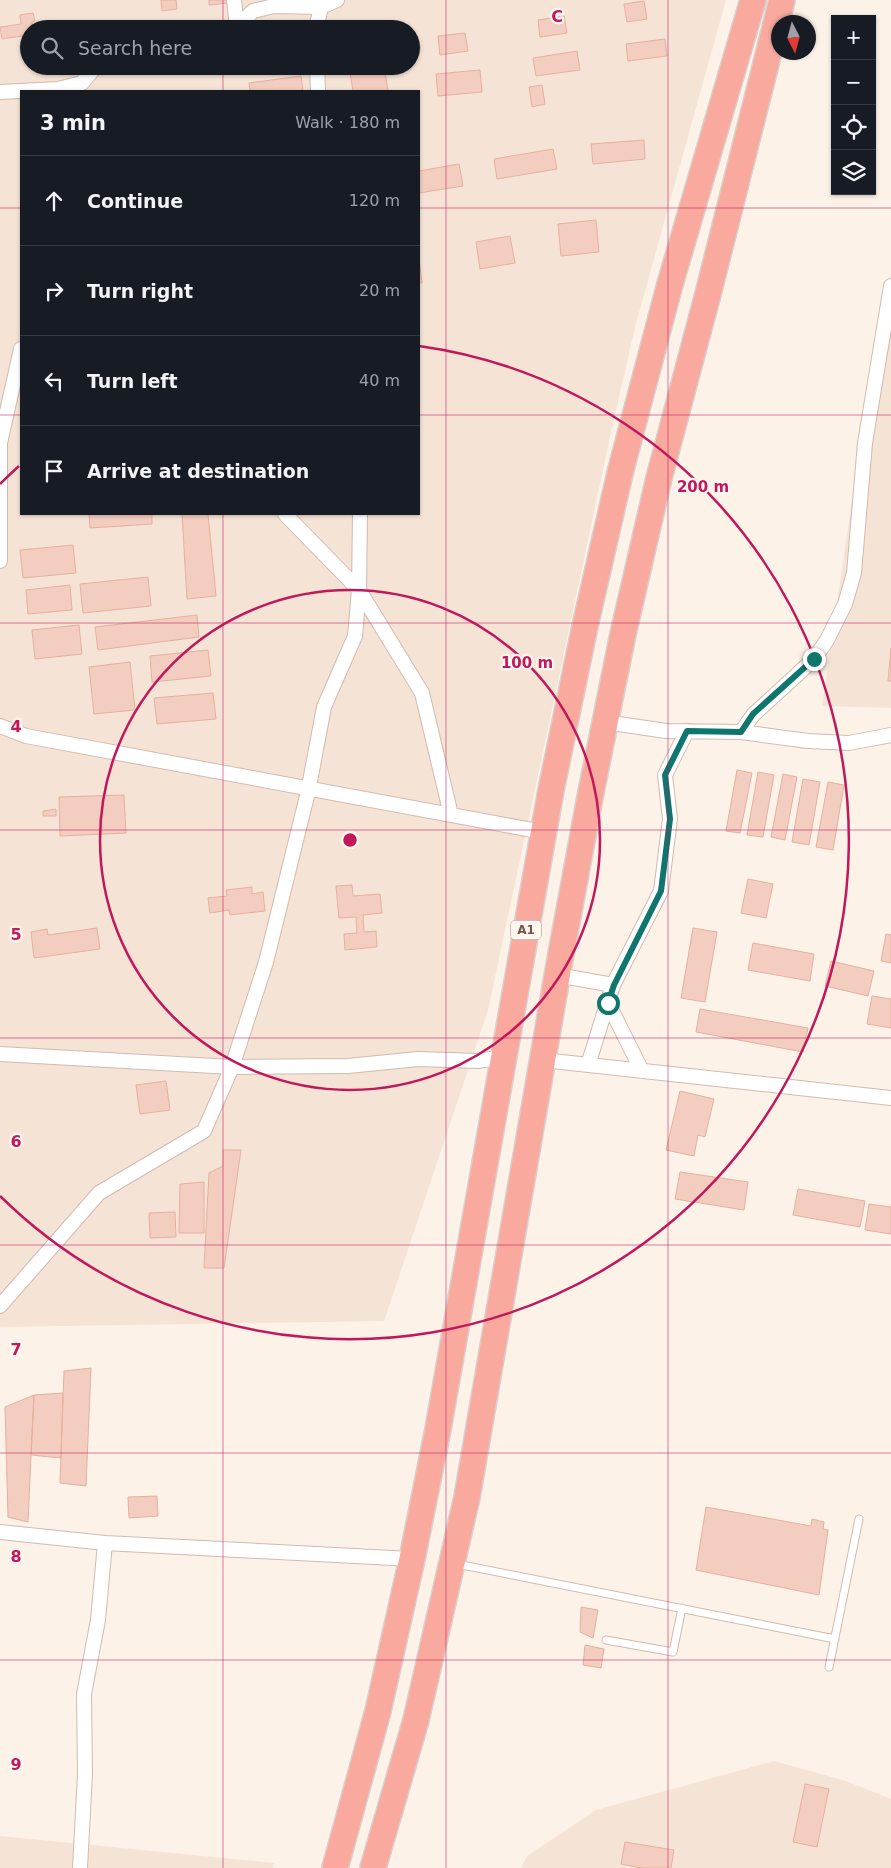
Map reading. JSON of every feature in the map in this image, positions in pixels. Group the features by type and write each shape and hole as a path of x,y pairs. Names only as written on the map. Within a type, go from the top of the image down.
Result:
{"highway":[{"name":"A1","path":"335,1868 378,1711 426,1490 520,958 585,626 621,469 670,284 753,0"},
{"path":"373,1868 416,1720 467,1498 558,970 605,722 659,478 708,294 782,0"},
{"path":"520,958 558,970"},
{"path":"426,1490 467,1498"}],"street":[{"path":"234,0 236,20"},
{"path":"244,20 253,11 274,6 321,7 337,0"},
{"path":"318,20 321,7"},
{"path":"58,90 82,83 89,75"},
{"path":"317,75 318,90"},
{"path":"0,92 20,91"},
{"path":"741,732 753,714 814,659 828,640 845,604 854,573 865,443 888,326 891,286"},
{"path":"0,553 0,444 20,354"},
{"path":"286,515 359,590 422,693 451,815"},
{"path":"0,1306 99,1193 204,1131 232,1067 266,962 309,788 324,707 355,636 359,590 360,515"},
{"path":"605,722 666,731 741,732 808,741 849,743 891,735"},
{"path":"0,726 26,736 544,832"},
{"path":"588,1065 614,985 661,891 670,819 665,775 687,731"},
{"path":"558,970 614,985"},
{"path":"608,1003 642,1071"},
{"path":"0,1054 232,1067 348,1066 418,1059 478,1061 504,1057"},
{"path":"543,1060 891,1098"},
{"path":"0,1532 105,1543 412,1559"},
{"path":"80,1868 85,1774 84,1694 98,1620 105,1543"}],"lane":[{"path":"829,1667 859,1519"},
{"path":"452,1563 836,1639"},
{"path":"606,1640 673,1652 682,1608"}],"shaded area":[{"path":"0,0 726,0 635,327 488,1010 384,1321 0,1327"},
{"path":"891,273 891,708 822,706 875,342"},
{"path":"774,1761 846,1781 891,1799 891,1868 521,1868 527,1856 596,1810"},
{"path":"0,1836 274,1863 273,1868 0,1868"}],"building":[{"path":"161,0 176,0 177,9 162,11"},
{"path":"209,0 227,0 227,3 209,5"},
{"path":"644,1 647,19 627,22 624,4"},
{"path":"33,13 35,20 21,20 20,15"},
{"path":"564,16 567,33 540,37 538,20"},
{"path":"20,24 20,36 2,39 0,27"},
{"path":"465,33 468,51 440,55 438,36"},
{"path":"665,39 667,56 628,61 626,44"},
{"path":"577,51 580,70 536,76 533,58"},
{"path":"480,70 482,92 438,96 436,74"},
{"path":"350,75 385,75 388,90 353,90"},
{"path":"301,76 303,90 250,90 249,83"},
{"path":"542,85 545,104 532,107 529,87"},
{"path":"644,140 645,159 593,164 591,144"},
{"path":"553,149 557,169 497,179 494,159"},
{"path":"459,164 463,186 420,193 420,171"},
{"path":"596,220 599,252 561,256 558,224"},
{"path":"510,236 515,263 480,269 476,242"},
{"path":"420,266 422,283 420,283"},
{"path":"89,515 152,515 152,524 90,528"},
{"path":"182,515 208,515 216,596 187,599"},
{"path":"73,545 76,573 23,578 20,550"},
{"path":"148,577 151,606 83,613 80,584"},
{"path":"70,585 72,610 28,614 26,590"},
{"path":"197,615 199,637 98,650 95,627"},
{"path":"79,625 82,654 35,659 32,630"},
{"path":"891,648 891,681 888,681"},
{"path":"208,650 211,676 152,682 150,656"},
{"path":"130,662 135,710 94,714 89,667"},
{"path":"213,693 216,719 157,724 154,698"},
{"path":"737,770 752,773 740,833 726,831"},
{"path":"758,772 774,775 763,837 747,835"},
{"path":"783,774 797,777 785,840 771,837"},
{"path":"803,779 820,782 809,845 792,842"},
{"path":"828,782 844,785 833,850 816,847"},
{"path":"124,795 126,833 60,836 59,797"},
{"path":"56,809 56,816 43,816 43,811"},
{"path":"748,879 773,884 766,918 741,913"},
{"path":"352,885 353,896 380,894 382,913 363,915 364,932 376,931 377,947 345,950 344,934 357,933 356,917 339,918 336,886"},
{"path":"252,887 252,894 263,892 265,911 230,915 229,910 210,913 208,898 227,896 226,890"},
{"path":"97,928 100,949 34,958 31,932 47,929 48,935"},
{"path":"693,928 717,932 705,1002 681,998"},
{"path":"886,934 891,935 891,963 881,961"},
{"path":"753,943 814,954 810,981 748,970"},
{"path":"831,961 874,971 868,996 825,986"},
{"path":"872,996 891,999 891,1028 867,1024"},
{"path":"700,1009 808,1028 803,1052 696,1032"},
{"path":"166,1081 170,1110 140,1114 136,1085"},
{"path":"680,1091 714,1099 705,1137 698,1135 694,1156 666,1150"},
{"path":"223,1150 241,1150 224,1268 204,1268 209,1173 223,1166"},
{"path":"680,1172 748,1182 744,1210 675,1199"},
{"path":"204,1182 204,1233 179,1233 180,1184"},
{"path":"798,1189 865,1201 860,1227 793,1215"},
{"path":"869,1204 891,1207 891,1234 865,1230"},
{"path":"175,1212 176,1237 150,1238 149,1213"},
{"path":"91,1368 86,1486 60,1483 64,1371"},
{"path":"63,1393 61,1458 31,1455 34,1395"},
{"path":"34,1395 28,1522 8,1517 5,1407"},
{"path":"157,1496 158,1516 129,1518 128,1497"},
{"path":"706,1507 811,1526 812,1519 824,1522 823,1529 828,1530 819,1595 696,1570"},
{"path":"581,1607 598,1610 593,1638 580,1632"},
{"path":"585,1645 604,1649 601,1668 583,1665"},
{"path":"805,1784 829,1789 817,1847 793,1842"},
{"path":"625,1842 674,1850 671,1868 641,1868 621,1864"}],"route":[{"path":"608,1003 614,985 661,891 670,819 665,775 687,731 741,732 753,714 814,659"}]}
